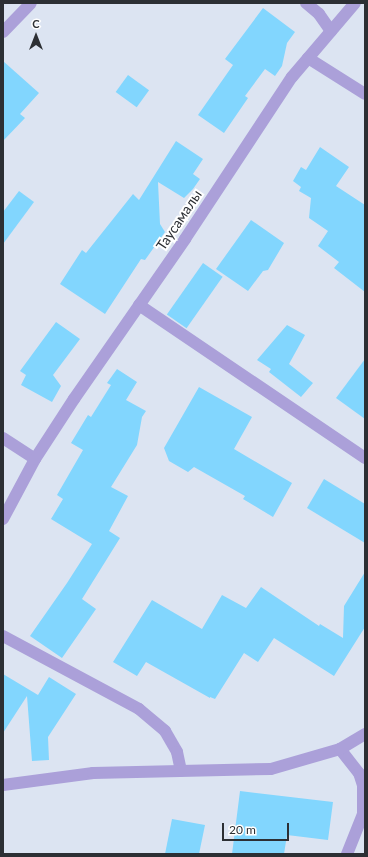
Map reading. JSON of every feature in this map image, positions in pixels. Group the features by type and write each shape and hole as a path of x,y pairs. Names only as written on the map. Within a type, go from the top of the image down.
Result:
{"street":[{"path":"3,32 31,3"},
{"path":"306,3 319,14 331,31"},
{"name":"Таусамалы","path":"3,519 35,460 292,77 356,3"},
{"path":"308,58 365,94"},
{"path":"139,305 365,458"},
{"path":"3,438 35,460"},
{"path":"3,636 139,710 165,731 178,752 181,771"},
{"path":"3,785 92,773 271,769 340,749 365,734"},
{"path":"340,749 359,773 363,785 363,814 347,854"}],"building":[{"path":"263,8 295,32 287,43 282,66 275,76 265,69 245,96 248,98 224,133 198,115 233,65 225,59"},
{"path":"3,61 39,93 20,114 25,118 3,141"},
{"path":"128,75 149,90 137,107 116,92"},
{"path":"176,141 203,159 193,174 200,179 184,198 158,182 160,224 165,232 145,260 141,259 105,314 60,284 82,250 86,253 133,194 139,200"},
{"path":"320,147 349,167 336,186 365,205 365,292 334,268 339,262 318,246 328,231 309,218 311,198 299,191 301,187 293,181 301,167 306,170"},
{"path":"19,191 34,202 3,244 3,212"},
{"path":"251,220 284,243 268,270 263,271 248,291 216,269"},
{"path":"203,263 223,277 187,328 167,315"},
{"path":"56,322 80,339 53,375 61,386 52,402 21,385 26,375 20,371"},
{"path":"287,325 305,335 289,364 313,383 301,397 269,372 271,369 257,360"},
{"path":"365,359 365,419 336,398"},
{"path":"117,369 137,382 126,400 146,411 142,417 137,445 111,487 128,496 109,531 120,538 82,599 96,609 62,658 30,636 92,544 51,519 63,499 57,495 83,450 71,443 88,415 91,417 111,385 107,383"},
{"path":"199,387 252,417 234,449 292,483 273,517 243,499 245,496 194,467 188,472 169,461 164,448"},
{"path":"324,479 365,504 365,543 307,508"},
{"path":"365,572 365,627 334,676 274,638 258,662 244,653 215,699 210,698 146,662 137,676 113,662 152,600 202,629 222,595 246,608 261,587 319,626 320,624 343,638 344,606"},
{"path":"3,674 38,695 49,677 76,694 48,737 49,760 32,761 27,696 3,733"},
{"path":"240,791 333,802 328,840 287,835 284,854 232,854"},
{"path":"172,819 205,825 199,854 165,854"}]}
